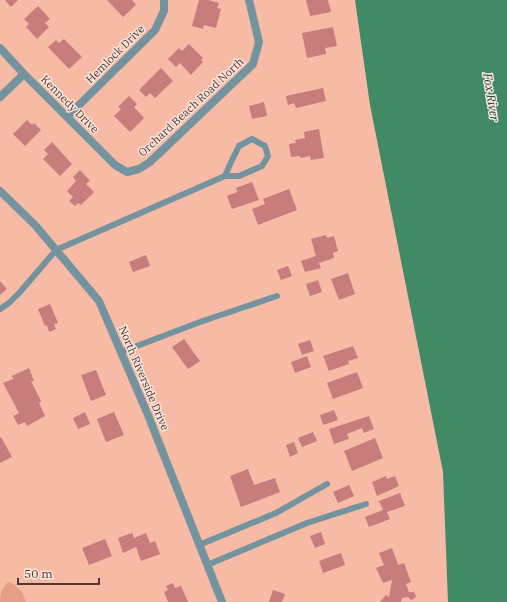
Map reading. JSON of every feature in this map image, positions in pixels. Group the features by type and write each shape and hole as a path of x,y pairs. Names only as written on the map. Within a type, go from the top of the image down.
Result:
{"street":[{"name":"Hemlock Drive","path":"67,117 155,30 164,11 164,0"},
{"name":"Orchard Beach Road North","path":"127,172 139,169 150,162 254,64 259,42 250,0"},
{"name":"Kennedy Drive","path":"0,48 115,165 127,172"},
{"path":"0,97 24,74"},
{"name":"North Riverside Drive","path":"0,191 35,225 99,301 148,415 222,602"}],"lane":[{"path":"0,309 9,303 20,292 56,250 225,176 239,176 262,166 268,156 265,146 252,139 239,146 225,176"},
{"path":"121,352 200,322 277,296"},
{"path":"199,545 276,513 326,484"},
{"path":"207,565 307,523 366,504"}],"shaded area":[{"path":"8,582 12,583 22,592 26,602 0,602 2,591"}],"water":[{"name":"Fox River","path":"355,0 507,0 507,602 448,602 443,472 370,105"}],"building":[{"path":"5,0 18,0 11,7"},
{"path":"107,0 132,0 136,5 123,17"},
{"path":"199,0 208,0 219,3 217,8 221,9 216,28 204,25 203,29 192,26"},
{"path":"306,0 328,0 331,12 310,16"},
{"path":"38,6 50,19 45,23 49,27 37,39 26,27 29,24 24,19"},
{"path":"333,27 337,46 325,48 326,54 307,58 302,33"},
{"path":"64,39 82,57 69,69 48,47 56,40 59,43"},
{"path":"189,44 203,58 201,60 203,62 191,75 180,63 176,67 168,59 179,48 182,51"},
{"path":"161,68 173,81 155,98 150,93 146,97 139,90"},
{"path":"323,88 326,101 296,108 294,103 288,105 286,96"},
{"path":"129,96 137,104 134,107 144,118 130,132 114,116 121,109 118,107"},
{"path":"264,102 267,116 252,119 249,106"},
{"path":"27,120 32,125 34,123 41,130 25,146 13,134"},
{"path":"319,129 324,158 311,160 310,156 300,158 300,156 291,157 289,144 296,143 295,140 305,138 304,132"},
{"path":"52,142 72,164 60,176 43,159 48,154 44,150"},
{"path":"80,170 90,181 86,184 94,192 81,205 78,203 75,206 69,201 73,197 67,191 76,181 73,177"},
{"path":"252,182 259,200 232,209 227,196 237,192 236,188"},
{"path":"289,189 297,210 258,225 252,209 265,204 263,199"},
{"path":"326,235 327,238 334,236 338,251 333,253 334,258 319,263 321,268 305,272 301,261 316,256 311,239"},
{"path":"146,255 150,266 133,272 129,262"},
{"path":"288,266 292,276 281,280 277,270"},
{"path":"348,273 355,294 339,300 331,279"},
{"path":"318,280 322,292 310,296 306,284"},
{"path":"0,281 7,289 0,295"},
{"path":"50,304 58,323 54,324 56,329 49,332 47,325 45,326 38,309"},
{"path":"184,339 200,361 188,369 172,347"},
{"path":"310,340 314,351 302,355 298,344"},
{"path":"353,346 358,358 348,361 349,364 329,371 323,356"},
{"path":"307,356 311,367 295,373 291,362"},
{"path":"29,368 34,381 31,381 41,401 39,403 45,416 27,426 25,422 18,425 13,416 19,413 3,383 13,379 12,376"},
{"path":"96,370 106,395 91,401 81,375"},
{"path":"357,372 363,388 333,399 327,383"},
{"path":"334,410 338,420 323,425 320,415"},
{"path":"85,412 90,424 78,429 73,418"},
{"path":"114,412 124,435 106,442 97,419"},
{"path":"369,416 374,429 364,433 362,428 347,434 349,439 334,444 329,429"},
{"path":"313,432 317,441 302,447 298,438"},
{"path":"1,437 12,457 0,463 0,438"},
{"path":"375,438 383,458 352,471 344,451"},
{"path":"294,442 298,453 290,457 286,445"},
{"path":"248,469 254,485 275,478 280,492 241,507 230,476"},
{"path":"386,476 387,479 395,476 399,486 377,496 372,482"},
{"path":"349,485 354,496 338,503 333,492"},
{"path":"400,493 405,506 387,512 390,519 369,527 365,517 383,510 379,501"},
{"path":"321,532 325,544 315,548 310,536"},
{"path":"132,533 134,538 146,533 150,543 155,541 160,554 141,561 136,547 123,553 118,538"},
{"path":"105,539 112,556 89,565 82,548"},
{"path":"392,548 398,565 404,563 411,582 406,584 409,592 414,592 416,596 414,599 411,600 408,597 402,598 401,602 380,602 386,595 389,597 392,580 383,583 376,568 384,565 379,553"},
{"path":"341,553 345,565 323,573 319,561"},
{"path":"173,583 175,588 181,586 188,602 168,602 164,592 168,590 166,586"},
{"path":"273,590 285,594 282,602 269,602"}]}
